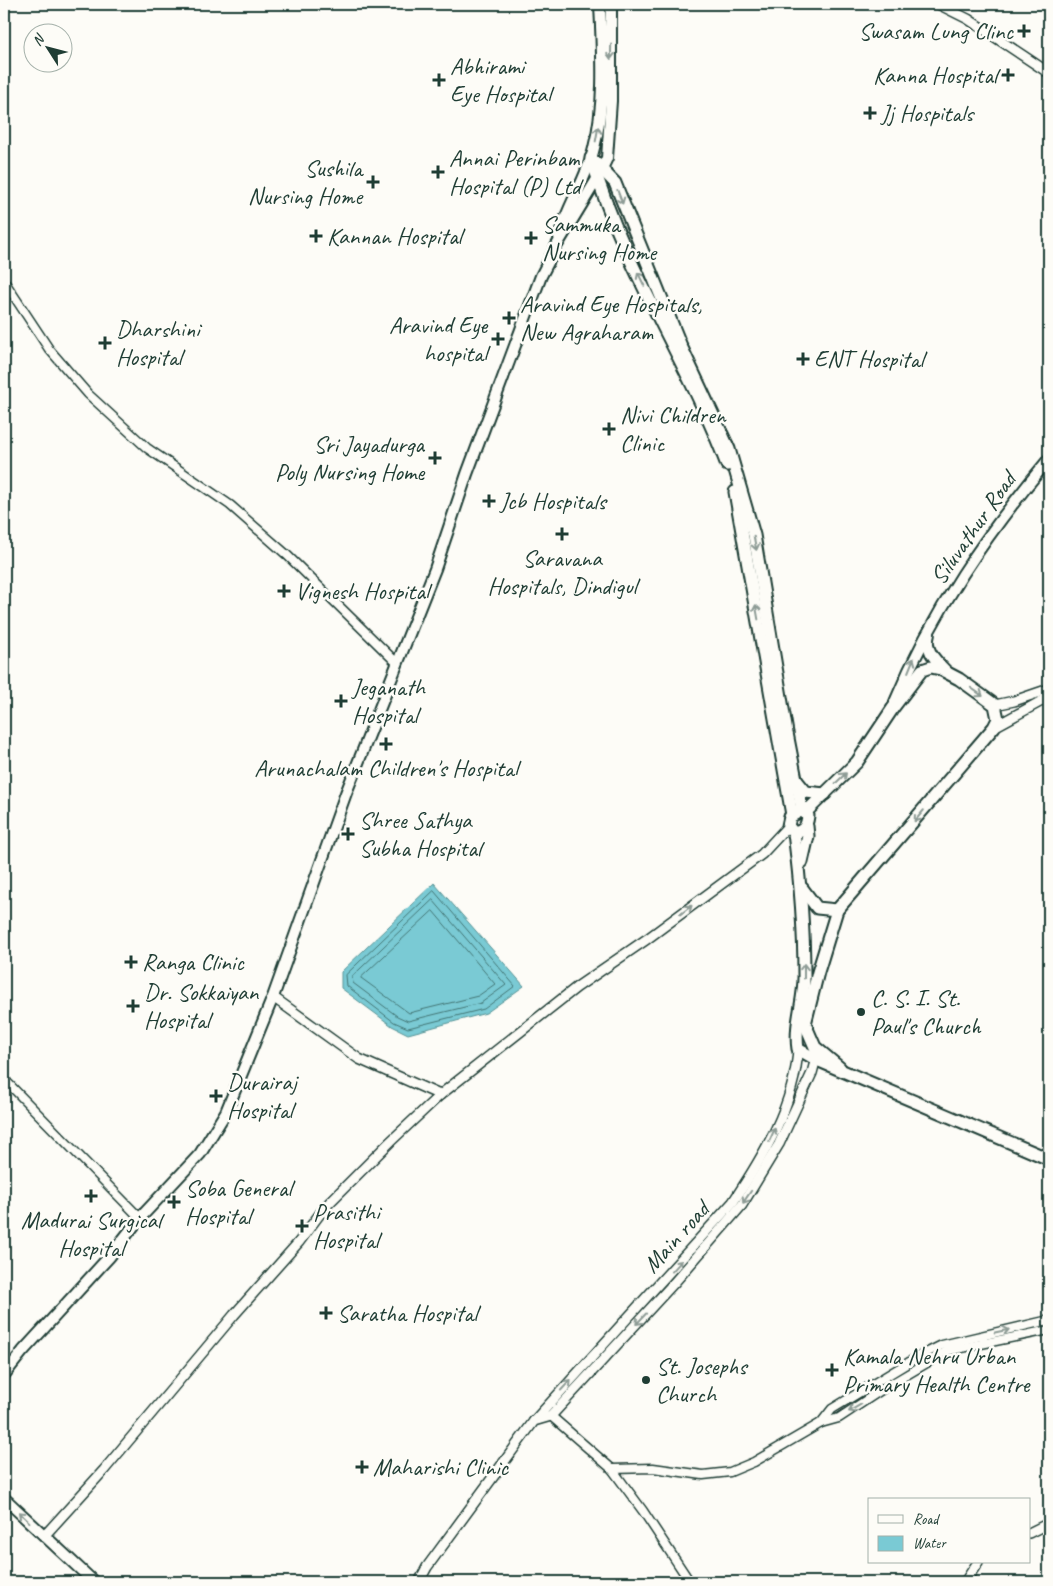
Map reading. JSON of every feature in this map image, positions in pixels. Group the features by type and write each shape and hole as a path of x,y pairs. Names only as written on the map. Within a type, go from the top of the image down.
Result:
{"highway":[{"path":"591,158 600,174 628,251 719,445 731,477 738,500 797,819"},
{"path":"600,174 614,183 681,346 729,449 754,535 796,779 804,976 797,1021 798,1049 817,1060 840,1068 1049,1159"},
{"path":"797,819 857,762 893,708 922,670 931,667 951,675 995,705 998,719 994,727 837,910 814,986 805,1024 815,1047 840,1068"},
{"path":"796,779 806,792 825,794"},
{"path":"797,819 808,816 808,836 800,881 806,896 816,908 837,910"}],"main road":[{"path":"557,245 564,217 591,158 601,105 600,4"},
{"path":"4,1374 110,1256 140,1218 200,1154 226,1112 273,997 346,793 436,569 467,474 541,276 557,245 600,174 607,158 610,101 610,4"},
{"path":"938,4 968,18 1049,73"},
{"name":"Siluvathur Road","path":"893,708 915,654 932,623 975,556 1049,459"},
{"name":"Siluvathur Road","path":"932,623 927,642 928,650 951,675"},
{"path":"995,705 1014,701 1049,688"},
{"path":"994,727 1049,697"},
{"path":"45,1536 299,1242 325,1207 440,1095 577,987 647,939 762,854 797,819"},
{"path":"273,997 359,1059 440,1095"},
{"path":"815,1047 817,1060"},
{"name":"Main road","path":"420,1582 427,1567 534,1422 733,1202 754,1171 791,1093 797,1071 798,1049"},
{"name":"Main road","path":"551,1416 673,1284 742,1205 779,1144 817,1060"},
{"path":"534,1422 551,1416"},
{"path":"4,1498 94,1582"},
{"path":"1030,1532 1049,1523"},
{"path":"965,1582 977,1564"}],"street":[{"path":"4,281 49,349 88,394 147,448 230,506 287,555 397,663"},
{"path":"4,1079 140,1218"},
{"path":"822,1423 832,1409 942,1345 1049,1320"},
{"path":"612,1469 653,1468 703,1475 730,1472 754,1462 822,1423 839,1418 886,1387 947,1351 1049,1330"},
{"path":"551,1416 612,1469 643,1510 690,1582"}],"water":[{"path":"434,883 524,986 486,1013 408,1034 392,1026 341,988 341,972"}],"place":[{"name":"Swasam Lung Clinc","path":"1024,31"},
{"name":"Kanna Hospital","path":"1008,75"},
{"name":"Abhirami Eye Hospital","path":"439,80"},
{"name":"Jj Hospitals","path":"870,113"},
{"name":"Annai Perinbam Hospital (P) Ltd","path":"438,172"},
{"name":"Sushila Nursing Home","path":"373,182"},
{"name":"Kannan Hospital","path":"316,236"},
{"name":"Sammuka Nursing Home","path":"531,238"},
{"name":"Aravind Eye Hospitals, New Agraharam","path":"509,318"},
{"name":"Aravind Eye hospital","path":"498,339"},
{"name":"Dharshini Hospital","path":"105,343"},
{"name":"ENT Hospital","path":"803,359"},
{"name":"Nivi Children Clinic","path":"609,429"},
{"name":"Sri Jayadurga Poly Nursing Home","path":"435,458"},
{"name":"Jcb Hospitals","path":"489,501"},
{"name":"Saravana Hospitals, Dindigul","path":"562,534"},
{"name":"Vignesh Hospital","path":"284,591"},
{"name":"Jeganath Hospital","path":"341,701"},
{"name":"Arunachalam Children's Hospital","path":"386,744"},
{"name":"Shree Sathya Subha Hospital","path":"348,834"},
{"name":"Ranga Clinic","path":"131,962"},
{"name":"Dr. Sokkaiyan Hospital","path":"133,1006"},
{"name":"C. S. I. St. Paul's Church","path":"861,1012"},
{"name":"Durairaj Hospital","path":"216,1096"},
{"name":"Madurai Surgical Hospital","path":"91,1196"},
{"name":"Soba General Hospital","path":"174,1202"},
{"name":"Prasithi Hospital","path":"302,1226"},
{"name":"Saratha Hospital","path":"326,1313"},
{"name":"Kamala Nehru Urban Primary Health Centre","path":"832,1370"},
{"name":"St. Josephs Church","path":"646,1380"},
{"name":"Maharishi Clinic","path":"362,1467"}]}
